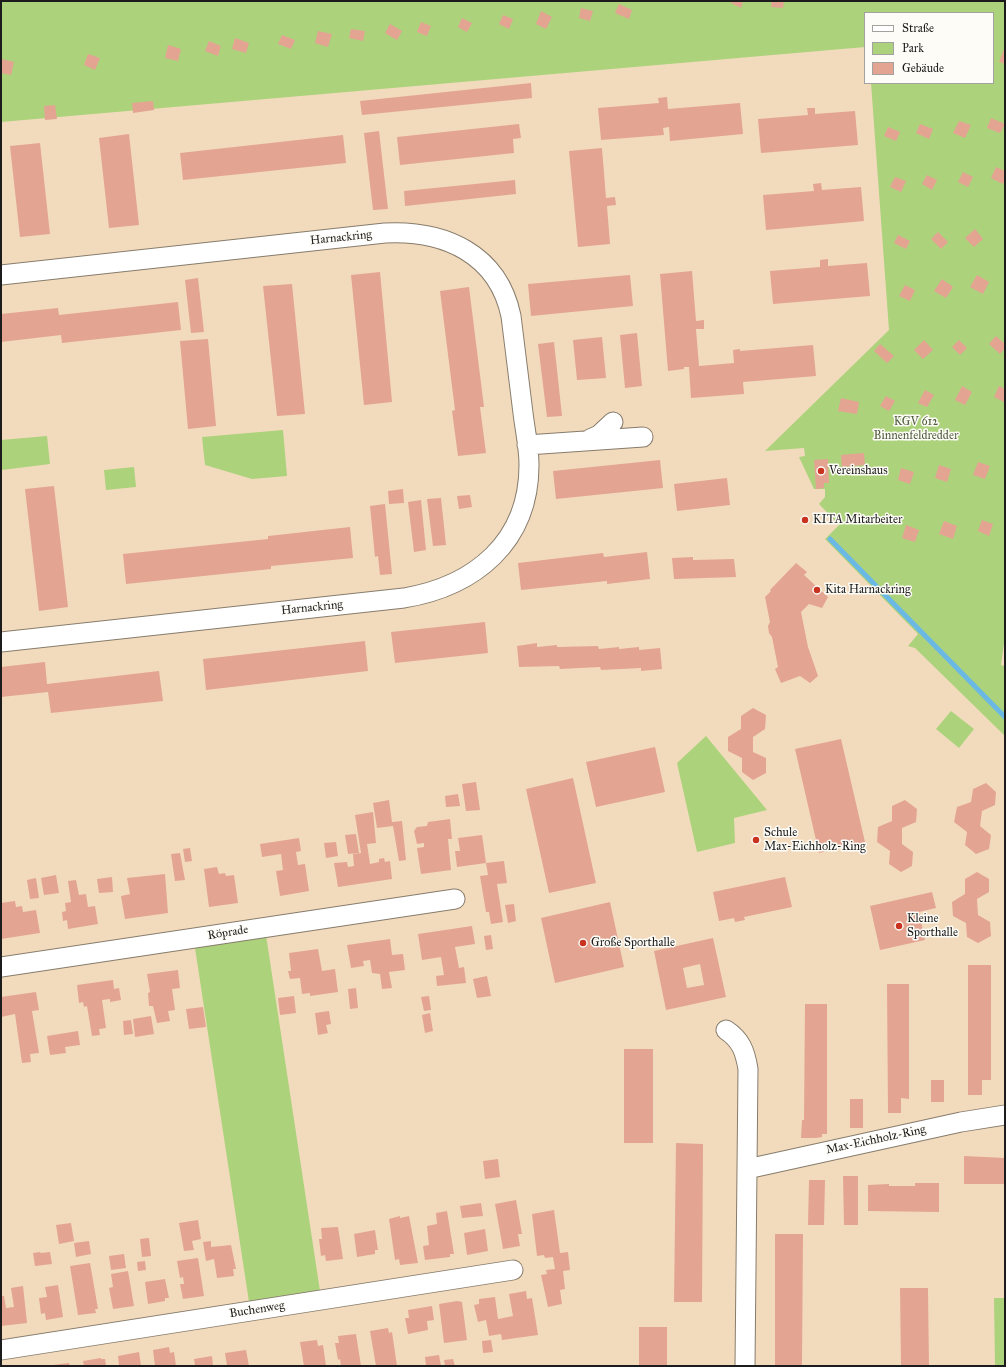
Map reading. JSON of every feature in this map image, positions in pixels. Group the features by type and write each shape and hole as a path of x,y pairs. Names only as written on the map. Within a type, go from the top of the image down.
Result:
{"street":[{"name":"Harnackring","path":"1,275 385,233 413,233 434,236 459,246 474,256 495,276 503,291 511,316 529,465 527,487 522,508 510,535 484,565 472,575 432,593 404,598 1,642"},
{"path":"585,441 600,435 613,422"},
{"path":"527,445 643,437"},
{"name":"Röprade","path":"1,967 455,899"},
{"path":"726,1030 735,1036 741,1043 746,1055 748,1069 745,1366"},
{"name":"Max-Eichholz-Ring","path":"747,1169 962,1122 1005,1115"},
{"name":"Buchenweg","path":"1,1350 513,1270"}],"green space":[{"name":"KGV 612 Binnenfeldredder","path":"1,1 1005,1 1005,636 1001,665 1005,666 1005,736 915,648 908,646 918,634 825,539 839,525 819,504 825,497 825,489 814,489 799,457 805,456 804,448 765,451 889,330 871,84 994,84 994,12 864,12 864,47 1,122"},
{"path":"283,430 287,476 252,479 205,465 202,437"},
{"path":"47,436 50,464 2,470 1,440"},
{"path":"134,467 136,487 106,490 104,470"},
{"path":"951,711 974,729 959,748 936,729"},
{"path":"706,736 767,810 734,818 735,843 697,852 677,763"},
{"path":"266,935 320,1291 249,1302 195,948"},
{"path":"994,1298 1005,1298 1005,1366 995,1366"}],"building":[{"path":"732,1 743,1 741,8 731,3"},
{"path":"772,1 784,1 783,8 771,7"},
{"path":"619,4 632,10 629,19 615,13"},
{"path":"581,8 593,11 590,21 579,18"},
{"path":"541,11 552,17 546,29 536,24"},
{"path":"503,15 513,19 509,29 499,24"},
{"path":"462,18 472,23 467,32 458,27"},
{"path":"421,22 431,26 427,36 417,32"},
{"path":"390,24 402,31 397,40 385,33"},
{"path":"351,29 365,31 363,41 349,38"},
{"path":"318,31 332,34 328,47 315,43"},
{"path":"282,35 295,40 291,49 278,44"},
{"path":"235,38 249,43 246,53 232,49"},
{"path":"209,41 221,46 218,56 205,51"},
{"path":"168,45 181,49 178,61 165,58"},
{"path":"1004,49 1005,50 1005,64 999,62"},
{"path":"88,54 100,58 95,70 84,65"},
{"path":"2,59 14,62 11,75 1,73"},
{"path":"531,83 532,98 362,115 360,101"},
{"path":"667,97 668,109 740,103 743,134 670,141 669,127 663,128 664,135 601,140 598,108 659,103 658,98"},
{"path":"153,101 154,110 133,113 132,103"},
{"path":"55,105 57,119 45,120 44,106"},
{"path":"807,108 815,108 815,114 855,111 858,145 761,153 758,119 808,115"},
{"path":"991,118 1005,124 1000,133 987,128"},
{"path":"959,121 971,125 965,138 953,133"},
{"path":"519,124 521,138 513,139 514,153 400,165 397,137"},
{"path":"920,124 933,129 929,139 916,133"},
{"path":"888,127 900,132 896,141 884,136"},
{"path":"379,131 388,209 373,210 364,133"},
{"path":"129,134 139,225 109,228 99,138"},
{"path":"343,135 346,163 183,180 180,153"},
{"path":"40,143 50,234 20,237 10,146"},
{"path":"602,148 606,198 615,197 616,205 607,206 610,244 578,247 569,151"},
{"path":"996,167 1005,171 1005,180 1003,184 991,178"},
{"path":"963,172 973,177 968,187 958,182"},
{"path":"927,175 937,180 932,190 922,184"},
{"path":"895,177 906,181 901,192 890,187"},
{"path":"515,180 516,194 405,206 404,191"},
{"path":"821,183 822,190 861,187 864,221 766,230 763,195 814,191 813,184"},
{"path":"975,229 983,239 974,247 965,238"},
{"path":"938,232 948,242 941,249 931,239"},
{"path":"898,235 910,241 906,249 894,243"},
{"path":"828,259 828,266 867,263 870,296 773,304 770,271 820,267 820,260"},
{"path":"692,271 696,321 704,320 704,329 696,329 699,366 734,363 733,350 740,349 740,351 813,345 816,376 743,382 744,394 691,398 689,367 668,371 660,274"},
{"path":"380,272 392,402 364,405 351,275"},
{"path":"630,275 633,306 531,316 528,284"},
{"path":"977,275 989,282 983,294 970,287"},
{"path":"198,278 204,332 191,333 185,280"},
{"path":"942,279 953,287 946,298 934,291"},
{"path":"292,284 305,414 277,416 263,286"},
{"path":"905,285 915,290 910,301 899,296"},
{"path":"469,287 484,407 480,407 486,453 458,456 452,411 455,410 440,291"},
{"path":"178,302 181,330 62,343 61,335 1,342 1,314 58,308 59,315"},
{"path":"637,333 642,386 625,388 620,335"},
{"path":"996,336 1005,344 1005,348 1000,354 989,344"},
{"path":"602,337 606,378 577,380 573,340"},
{"path":"208,339 216,426 188,429 180,341"},
{"path":"924,340 933,350 923,359 914,350"},
{"path":"959,340 967,348 960,355 952,347"},
{"path":"554,342 562,416 547,417 538,344"},
{"path":"880,344 894,356 887,363 874,351"},
{"path":"962,386 972,392 965,405 955,400"},
{"path":"999,386 1005,389 1004,402 994,397"},
{"path":"925,390 934,395 927,407 918,403"},
{"path":"886,396 895,401 889,411 880,406"},
{"path":"841,398 859,402 857,414 838,411"},
{"path":"864,453 865,465 842,467 841,455"},
{"name":"Vereinshaus","path":"828,459 829,483 824,483 824,488 816,489 814,460"},
{"path":"660,460 663,488 556,499 553,471"},
{"path":"978,462 990,466 985,479 973,475"},
{"path":"939,465 951,469 947,482 935,478"},
{"path":"901,468 914,472 910,484 898,480"},
{"path":"727,478 730,505 677,511 674,484"},
{"path":"54,486 68,607 39,611 25,489"},
{"path":"403,489 404,503 389,504 388,491"},
{"path":"470,495 472,507 459,509 457,496"},
{"path":"441,498 446,545 433,546 427,499"},
{"path":"421,500 426,550 414,552 408,502"},
{"path":"385,504 392,574 380,575 378,556 375,557 370,506"},
{"path":"982,520 993,524 989,536 978,531"},
{"path":"944,521 957,526 953,539 939,534"},
{"path":"906,525 919,530 915,542 902,538"},
{"path":"350,527 353,558 271,566 271,569 126,584 123,554 268,539 268,536"},
{"path":"647,552 650,579 607,584 607,581 521,590 518,563 603,553 604,557"},
{"path":"693,557 693,560 734,559 736,577 674,579 672,558"},
{"path":"796,563 807,572 804,575 828,597 822,608 809,604 801,612 808,647 818,676 810,683 800,676 781,683 775,669 778,667 772,637 769,633 768,626 770,622 765,597"},
{"path":"485,622 488,653 395,663 391,632"},
{"path":"365,641 368,671 206,690 203,659"},
{"path":"537,643 537,647 557,645 557,647 598,646 599,649 619,647 619,649 639,647 639,650 660,648 662,669 641,671 641,668 601,670 600,667 560,669 559,666 519,667 517,646"},
{"path":"45,662 47,684 159,671 163,701 51,713 48,692 1,697 1,667"},
{"path":"753,708 766,715 765,729 753,737 753,752 766,758 766,773 753,780 742,772 742,758 728,751 728,737 741,729 741,716"},
{"path":"841,739 865,842 819,853 795,749"},
{"path":"655,747 665,792 596,807 586,762"},
{"path":"573,778 596,883 549,893 526,789"},
{"path":"476,782 480,810 466,811 462,784"},
{"path":"986,783 996,792 995,805 982,811 980,826 991,835 989,849 976,854 965,845 967,832 954,822 957,807 971,802 973,789"},
{"path":"458,794 460,806 446,807 445,796"},
{"path":"389,800 392,822 402,821 406,860 399,861 393,826 377,828 373,803"},
{"path":"905,800 917,809 916,822 902,828 902,844 913,852 912,866 901,872 889,864 890,851 877,842 878,827 892,821 892,806"},
{"path":"373,812 376,843 367,844 370,864 379,862 379,859 384,858 385,862 390,861 392,879 338,887 334,863 347,862 348,867 354,866 353,854 361,853 355,815"},
{"path":"450,819 452,839 448,839 451,870 421,874 417,848 424,847 424,843 417,844 414,831 417,827 427,826 428,822"},
{"path":"356,834 359,853 348,854 345,835"},
{"path":"482,835 486,863 457,867 455,851 460,851 458,838"},
{"path":"299,838 301,851 296,852 298,865 305,864 309,891 280,896 276,871 283,870 281,854 262,857 260,844"},
{"path":"336,842 338,856 326,858 324,843"},
{"path":"190,848 192,861 185,862 183,849"},
{"path":"180,853 185,880 175,881 171,854"},
{"path":"504,861 507,883 497,884 503,922 491,924 489,912 486,912 480,876 488,875 486,863"},
{"path":"217,867 219,874 225,873 226,876 234,875 238,903 209,907 204,869"},
{"path":"977,872 989,879 989,892 977,899 978,915 990,922 991,936 978,943 967,937 966,923 953,916 952,902 965,894 965,879"},
{"path":"165,874 168,913 125,919 121,896 130,894 127,878"},
{"path":"56,875 59,893 44,895 41,878"},
{"path":"112,877 113,892 99,893 97,879"},
{"path":"785,877 792,907 744,917 745,920 735,922 734,918 719,921 713,892"},
{"path":"36,878 39,898 30,899 27,880"},
{"path":"76,880 79,895 86,894 88,907 95,906 98,924 68,929 67,920 63,921 62,912 66,911 65,903 71,902 68,881"},
{"name":"Kleine Sporthalle","path":"932,892 936,908 919,912 925,940 880,950 870,906"},
{"path":"15,901 16,907 22,906 23,912 36,910 40,933 1,939 1,903"},
{"name":"Große Sporthalle","path":"610,902 624,967 555,983 541,918"},
{"path":"514,904 516,921 508,923 505,905"},
{"path":"472,926 475,944 455,947 459,968 464,967 466,983 437,986 436,976 444,975 441,957 422,960 418,934"},
{"path":"491,935 493,949 486,950 484,936"},
{"path":"713,938 726,997 666,1010 654,951","holes":["700,964 704,985 687,988 683,968"]},
{"path":"390,939 392,955 403,954 405,970 389,972 392,988 382,989 380,974 372,973 370,960 363,961 364,966 351,968 347,945"},
{"path":"318,949 322,971 335,969 338,992 310,996 310,993 302,994 300,978 290,979 288,971 291,971 289,953"},
{"path":"968,965 991,965 991,1080 982,1080 982,1095 968,1095"},
{"path":"178,970 180,988 172,989 175,1010 168,1011 170,1021 157,1023 153,1006 149,1006 148,993 150,992 147,974"},
{"path":"487,976 491,996 477,998 473,979"},
{"path":"113,980 114,989 119,988 121,1000 110,1002 110,999 102,1000 106,1028 99,1029 100,1035 92,1036 87,1006 84,1007 83,1002 79,1003 77,985"},
{"path":"887,984 909,984 909,1099 901,1098 901,1113 888,1113"},
{"path":"356,988 358,1008 350,1009 348,989"},
{"path":"36,992 39,1010 32,1011 39,1053 30,1054 31,1062 22,1063 15,1014 1,1017 1,997"},
{"path":"294,996 296,1013 280,1015 278,998"},
{"path":"429,996 431,1010 424,1011 421,997"},
{"path":"805,1004 827,1004 827,1134 822,1134 822,1137 816,1138 801,1138 802,1120 804,1120"},
{"path":"203,1007 206,1027 189,1029 186,1009"},
{"path":"329,1011 331,1024 326,1025 328,1033 318,1035 315,1013"},
{"path":"430,1013 433,1031 425,1033 422,1015"},
{"path":"151,1016 154,1034 135,1037 133,1019"},
{"path":"131,1020 133,1034 124,1035 123,1021"},
{"path":"78,1031 80,1045 65,1047 66,1053 50,1055 47,1036"},
{"path":"624,1049 653,1049 653,1143 624,1143"},
{"path":"931,1080 944,1080 944,1102 931,1102"},
{"path":"850,1099 863,1099 863,1128 850,1128"},
{"path":"676,1143 703,1144 702,1302 674,1302"},
{"path":"964,1156 1005,1158 1005,1184 964,1184"},
{"path":"498,1159 500,1177 485,1179 483,1161"},
{"path":"843,1176 858,1176 858,1225 844,1225"},
{"path":"809,1180 825,1180 824,1225 808,1225"},
{"path":"915,1183 939,1183 939,1212 868,1211 868,1185 889,1184 889,1186 915,1186"},
{"path":"516,1200 522,1234 518,1234 520,1246 503,1249 495,1204"},
{"path":"481,1203 483,1216 462,1218 460,1206"},
{"path":"554,1210 560,1253 568,1252 570,1270 563,1271 565,1289 560,1290 562,1304 548,1307 541,1275 547,1274 546,1270 555,1269 553,1257 545,1258 544,1255 537,1256 532,1214"},
{"path":"447,1211 454,1254 450,1254 450,1257 425,1260 423,1246 429,1245 427,1226 437,1224 436,1213"},
{"path":"400,1216 400,1218 409,1216 418,1263 400,1265 399,1259 395,1260 389,1219"},
{"path":"198,1220 201,1239 192,1241 194,1250 184,1251 179,1223"},
{"path":"71,1223 74,1241 59,1244 56,1225"},
{"path":"338,1227 343,1259 326,1261 325,1255 321,1256 319,1239 322,1239 321,1228"},
{"path":"485,1229 488,1251 467,1255 464,1233"},
{"path":"375,1230 378,1250 375,1250 375,1254 357,1257 354,1234"},
{"path":"775,1234 803,1234 802,1366 775,1366"},
{"path":"149,1238 151,1256 142,1257 140,1239"},
{"path":"89,1241 91,1254 76,1257 74,1243"},
{"path":"211,1241 211,1247 231,1245 236,1269 233,1269 234,1276 217,1278 214,1259 206,1261 203,1242"},
{"path":"50,1252 52,1264 35,1266 33,1253"},
{"path":"124,1254 126,1268 111,1270 109,1256"},
{"path":"198,1258 204,1296 183,1299 180,1284 184,1284 183,1277 180,1278 177,1261"},
{"path":"145,1261 146,1270 138,1271 137,1262"},
{"path":"90,1263 98,1309 95,1309 96,1313 78,1315 70,1266"},
{"path":"128,1271 134,1306 113,1309 109,1288 113,1287 111,1274"},
{"path":"165,1279 169,1298 165,1298 165,1301 148,1304 145,1282"},
{"path":"58,1285 63,1317 46,1320 45,1313 41,1314 39,1298 47,1297 45,1287"},
{"path":"23,1286 27,1323 1,1326 1,1296 4,1296 6,1308 14,1307 11,1288"},
{"path":"900,1288 928,1288 929,1366 901,1366"},
{"path":"526,1291 527,1299 532,1298 538,1335 502,1340 501,1334 489,1336 486,1320 478,1322 474,1305 479,1304 479,1299 495,1297 498,1319 513,1316 509,1294"},
{"path":"457,1301 462,1302 467,1340 444,1343 439,1304"},
{"path":"432,1306 434,1320 427,1321 428,1330 408,1334 405,1318 409,1318 408,1310"},
{"path":"639,1327 667,1327 667,1366 639,1366"},
{"path":"388,1328 389,1333 392,1332 397,1366 376,1366 370,1331"},
{"path":"356,1334 361,1366 341,1366 340,1359 338,1360 335,1343 339,1343 338,1336"},
{"path":"317,1340 318,1346 323,1345 326,1366 304,1366 300,1342"},
{"path":"491,1340 493,1352 483,1353 482,1341"},
{"path":"169,1347 170,1353 174,1352 176,1366 155,1366 153,1350"},
{"path":"246,1350 249,1366 227,1366 225,1353"},
{"path":"139,1352 141,1366 119,1366 118,1356"},
{"path":"439,1355 441,1366 426,1366 425,1357"},
{"path":"212,1356 213,1366 195,1366 194,1359"},
{"path":"101,1358 105,1359 106,1366 84,1366 83,1361"},
{"path":"453,1359 455,1366 445,1366 444,1360"},
{"path":"69,1363 70,1366 53,1366 53,1365"}],"waterway":[{"path":"830,539 1005,717"}],"place":[{"name":"Vereinshaus","path":"821,471"},
{"name":"KITA Mitarbeiter","path":"805,520"},
{"name":"Kita Harnackring","path":"817,590"},
{"name":"Schule Max-Eichholz-Ring","path":"756,840"},
{"name":"Kleine Sporthalle","path":"899,926"},
{"name":"Große Sporthalle","path":"583,943"}]}
